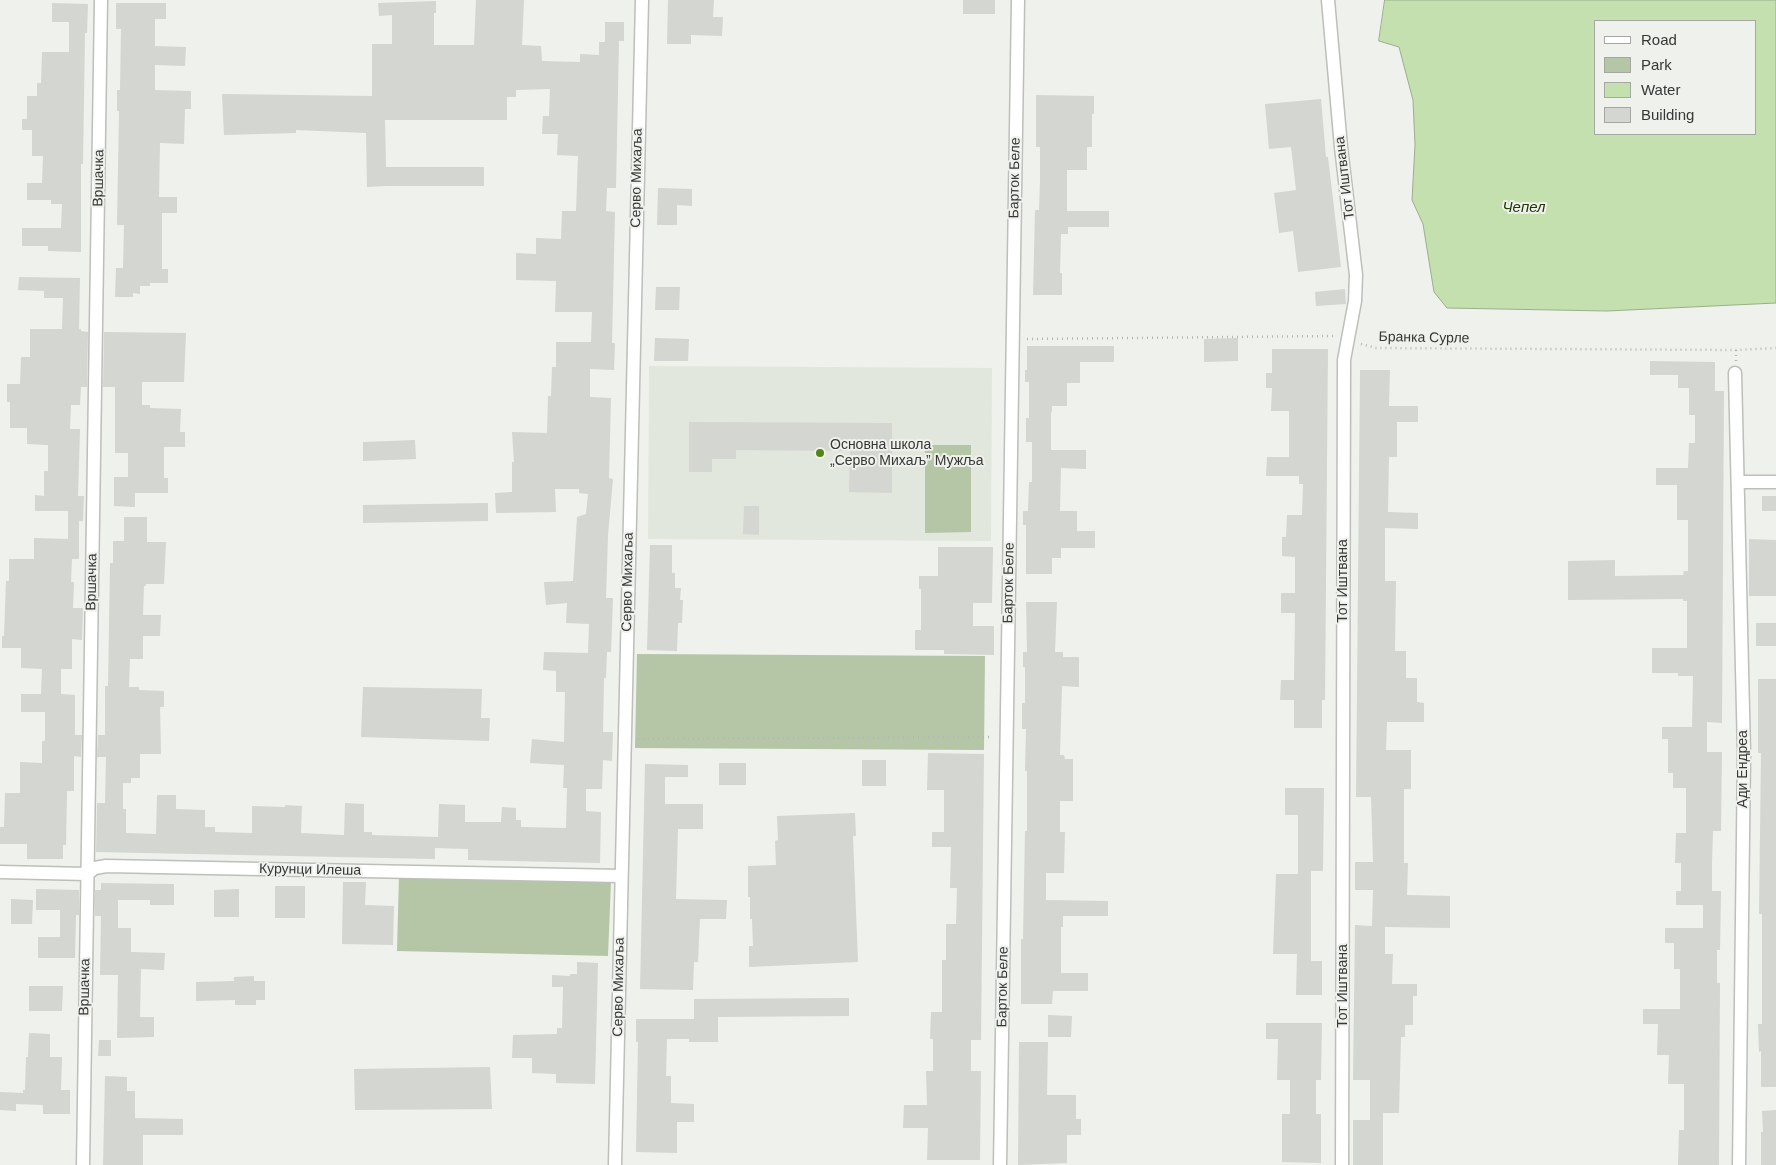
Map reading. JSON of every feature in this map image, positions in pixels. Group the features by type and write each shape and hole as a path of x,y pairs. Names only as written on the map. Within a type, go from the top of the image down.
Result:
{"street":[{"name":"Вршачка","path":"83,1165 101,0"},
{"name":"Серво Михаља","path":"615,1165 642,0"},
{"name":"Барток Беле","path":"1000,1165 1018,0"},
{"name":"Тот Иштвана","path":"1328,0 1341,147 1356,274 1355,301 1344,360 1342,1165"},
{"name":"Ади Ендреа","path":"1736,373 1744,753 1739,1165"},
{"path":"1739,482 1776,482"},
{"name":"Курунци Илеша","path":"0,872 86,874 95,868 106,866 621,876"}],"path":[{"name":"Бранка Сурле","path":"1013,339 1338,336 1376,348 1736,350 1776,348"},
{"path":"624,739 1007,737"}],"shaded area":[{"name":"Основна школа „Серво Михаљ” Мужља","path":"649,366 992,368 991,541 648,539"}],"green space":[{"path":"925,445 971,445 971,532 925,533"},
{"path":"637,654 985,656 984,750 635,748"},
{"path":"399,876 611,881 608,956 397,951"}],"water":[{"name":"Чепел","path":"1385,0 1776,0 1776,303 1607,311 1447,308 1434,292 1423,224 1412,200 1415,145 1413,100 1399,47 1379,41"}],"building":[{"path":"476,0 524,0 522,45 541,46 542,61 580,62 580,54 599,55 599,42 605,42 605,22 624,22 624,41 619,41 616,188 607,188 606,211 615,212 612,343 615,343 614,370 590,369 590,397 611,398 609,478 613,479 608,535 606,598 613,598 611,652 607,652 606,678 604,678 603,732 613,732 612,761 603,760 602,789 586,789 586,811 601,812 600,863 468,860 468,849 435,848 435,859 96,852 97,803 105,803 106,757 97,757 98,735 105,735 105,686 108,686 110,563 113,563 113,541 124,541 124,517 147,517 147,542 166,542 164,584 146,584 144,586 143,615 161,615 160,636 143,636 143,659 130,659 129,687 139,687 139,690 164,691 164,707 160,707 161,754 140,754 140,778 131,778 131,783 123,783 123,809 126,809 126,833 156,834 157,795 176,795 176,809 205,810 205,827 215,827 215,832 252,833 252,806 285,807 285,805 302,806 301,833 344,835 345,803 364,804 364,832 372,832 372,835 438,837 439,804 465,805 465,822 501,822 502,807 516,808 516,820 521,820 521,827 566,828 567,788 563,788 564,765 530,763 532,739 564,742 565,692 556,692 556,671 543,670 544,652 588,653 589,624 566,623 567,603 546,605 544,582 573,581 577,517 586,514 588,494 579,493 579,489 555,489 556,512 496,513 495,493 512,492 512,462 514,462 512,432 547,433 548,396 551,396 552,367 556,367 556,342 591,342 592,312 555,312 556,281 516,280 516,253 536,254 536,238 561,239 562,211 576,211 578,156 557,155 558,134 542,134 543,116 549,116 550,89 516,90 516,97 507,97 507,120 385,120 386,167 484,167 484,186 367,187 366,133 296,130 296,133 224,135 222,94 372,96 372,44 392,44 392,15 379,16 378,3 436,1 434,45 474,45"},
{"path":"668,0 714,0 713,17 723,17 722,36 691,35 691,44 667,44"},
{"path":"963,0 995,0 995,14 963,14"},
{"path":"52,3 88,4 87,33 85,33 83,164 81,164 81,252 48,251 48,246 22,246 22,228 61,228 62,204 51,204 51,200 27,200 27,183 42,183 43,156 32,156 32,130 22,130 22,119 27,119 27,96 37,96 37,83 41,83 42,52 69,52 69,22 52,22"},
{"path":"116,3 166,3 166,19 155,19 155,46 186,47 185,66 155,65 155,90 191,91 191,109 185,109 184,144 160,143 159,197 177,197 177,213 162,213 162,269 168,269 168,283 150,283 150,286 140,286 140,294 133,293 133,297 115,297 116,268 123,268 124,225 117,225 119,111 117,111 117,90 120,90 121,29 116,29"},
{"path":"1036,95 1094,96 1092,147 1087,147 1087,170 1067,170 1067,211 1109,211 1109,227 1068,227 1068,234 1061,234 1060,273 1062,273 1062,295 1033,295 1035,210 1039,210 1040,181 1040,147 1036,147"},
{"path":"1321,99 1326,157 1328,157 1341,267 1298,272 1293,231 1279,233 1274,193 1296,190 1291,147 1269,149 1265,104"},
{"path":"658,188 692,189 692,206 677,205 677,225 657,225"},
{"path":"19,277 80,278 79,329 88,332 87,387 81,387 80,405 71,405 70,429 80,429 78,496 84,496 83,521 79,521 79,559 72,559 71,582 74,582 73,608 83,608 82,640 72,639 72,669 61,669 61,694 75,695 75,735 82,735 81,757 74,756 74,791 67,791 66,845 63,845 63,859 27,859 27,844 0,844 0,827 4,827 5,793 20,793 20,762 42,763 42,741 45,741 45,712 21,712 21,694 41,694 42,669 21,668 21,648 2,648 6,581 9,581 9,559 34,559 34,538 68,539 68,511 35,511 35,495 44,496 44,471 48,471 48,445 27,444 27,428 10,428 10,402 7,402 7,384 20,384 21,357 30,357 30,329 62,329 63,298 44,298 44,291 18,290"},
{"path":"656,287 680,287 679,310 655,310"},
{"path":"1345,289 1346,304 1316,306 1315,292"},
{"path":"104,332 186,333 184,382 142,382 142,405 150,405 150,408 181,409 180,432 185,432 185,447 164,447 164,478 168,478 168,493 135,493 135,507 114,506 114,477 128,477 128,453 115,453 115,387 103,387"},
{"path":"655,338 689,339 688,361 654,361"},
{"path":"1238,338 1238,361 1204,362 1204,339"},
{"path":"1027,346 1114,346 1114,362 1080,362 1080,383 1067,383 1067,406 1052,406 1051,450 1086,450 1086,469 1061,468 1060,511 1077,511 1077,531 1095,531 1095,548 1061,548 1061,558 1052,558 1052,574 1026,574 1026,525 1023,525 1023,511 1028,511 1029,482 1032,482 1032,442 1026,442 1026,418 1029,418 1029,382 1025,382"},
{"path":"1272,349 1328,349 1325,700 1322,700 1322,728 1294,728 1294,700 1280,700 1281,680 1294,680 1295,613 1281,613 1281,593 1295,593 1295,557 1282,556 1282,537 1286,537 1287,515 1302,515 1303,484 1299,484 1299,476 1266,476 1267,457 1289,457 1289,411 1271,411 1272,388 1266,388 1266,373 1272,373"},
{"path":"1650,361 1715,362 1715,391 1724,391 1722,723 1707,722 1707,752 1722,752 1721,831 1713,831 1712,863 1712,891 1721,891 1720,950 1717,950 1717,983 1720,983 1719,1165 1678,1165 1679,1130 1684,1130 1684,1084 1668,1084 1669,1055 1657,1055 1658,1024 1643,1024 1643,1009 1680,1009 1680,969 1674,969 1674,943 1665,943 1665,928 1703,928 1703,905 1676,905 1676,891 1681,891 1681,863 1675,863 1676,833 1686,833 1686,788 1673,788 1673,773 1668,773 1668,739 1662,739 1662,727 1692,727 1693,676 1678,676 1678,673 1652,673 1652,648 1687,648 1687,601 1683,601 1683,599 1568,600 1568,561 1615,560 1615,576 1683,575 1684,571 1688,571 1688,520 1677,520 1677,485 1656,485 1656,468 1688,468 1689,443 1695,443 1695,415 1689,415 1689,388 1678,388 1678,375 1650,375"},
{"path":"1360,370 1390,370 1389,406 1418,406 1418,422 1397,422 1397,457 1389,457 1388,512 1418,513 1418,529 1385,528 1385,581 1396,581 1395,651 1406,651 1406,678 1417,678 1417,702 1424,703 1424,722 1387,722 1386,750 1411,750 1411,789 1404,789 1404,863 1408,863 1407,895 1450,896 1450,928 1385,927 1385,954 1393,954 1392,984 1417,984 1417,996 1413,996 1413,1025 1405,1025 1405,1037 1401,1037 1399,1113 1383,1113 1383,1165 1353,1165 1353,1120 1370,1120 1370,1080 1353,1080 1355,925 1372,926 1373,890 1355,890 1355,862 1373,862 1371,797 1356,797"},
{"path":"689,422 892,423 892,493 849,492 850,451 736,450 736,459 712,459 712,472 689,472"},
{"path":"415,440 416,459 363,461 363,442"},
{"path":"1762,496 1776,496 1776,511 1762,511"},
{"path":"488,503 488,521 363,523 363,505"},
{"path":"744,506 759,506 759,535 743,534"},
{"path":"1749,539 1776,540 1776,596 1749,596"},
{"path":"650,545 672,545 672,573 675,573 675,588 681,588 680,600 683,600 682,623 678,623 677,651 647,650"},
{"path":"938,547 993,547 992,603 973,603 973,626 994,626 994,655 944,654 944,650 915,650 915,630 921,630 921,589 919,589 919,576 938,576"},
{"path":"1026,602 1057,602 1055,652 1063,652 1063,657 1079,657 1079,687 1062,686 1060,755 1064,755 1065,759 1073,759 1073,801 1060,801 1060,832 1065,832 1064,873 1046,873 1046,900 1108,901 1108,916 1063,916 1063,927 1061,927 1061,973 1088,973 1088,991 1053,991 1052,1004 1021,1004 1021,939 1023,939 1025,831 1027,831 1026,729 1022,729 1022,703 1025,703 1023,652 1027,652"},
{"path":"1756,623 1776,623 1776,646 1756,646"},
{"path":"1758,679 1776,679 1776,1087 1761,1087 1761,1051 1759,1052 1758,1024 1762,1024 1762,914 1759,914 1761,753 1758,753"},
{"path":"363,687 482,689 481,718 490,718 489,741 361,737"},
{"path":"928,753 984,754 981,1040 971,1040 971,1071 981,1071 980,1160 927,1160 928,1128 903,1128 904,1105 927,1105 926,1071 933,1071 933,1039 930,1039 931,1012 942,1012 942,960 946,960 946,924 956,924 957,888 950,888 951,847 932,847 932,832 944,832 944,790 927,790"},
{"path":"862,760 886,760 886,786 862,786"},
{"path":"719,763 746,763 746,785 719,785"},
{"path":"645,764 688,765 688,777 665,777 665,804 703,804 703,829 678,829 676,899 727,900 726,919 700,919 698,962 694,962 693,990 640,989"},
{"path":"1285,788 1324,788 1323,871 1311,871 1311,961 1322,961 1322,995 1296,995 1297,954 1273,954 1276,874 1298,874 1298,815 1285,815"},
{"path":"855,813 856,836 853,836 858,962 749,967 749,946 753,946 750,897 748,897 748,866 776,865 777,816"},
{"path":"343,882 366,882 365,905 394,906 393,945 342,944"},
{"path":"101,883 174,884 174,905 150,905 150,900 118,900 118,928 131,928 131,952 165,953 164,970 141,969 140,1017 154,1017 154,1037 117,1038 118,975 100,975 101,916 95,916 95,890 101,890"},
{"path":"275,886 305,886 305,918 275,918"},
{"path":"36,889 79,890 79,915 76,915 75,958 38,958 38,937 60,937 60,910 36,910"},
{"path":"239,889 239,917 214,917 214,890"},
{"path":"11,899 33,900 32,924 11,924"},
{"path":"577,962 598,963 595,1084 556,1083 556,1074 532,1073 532,1058 512,1058 513,1035 557,1034 557,1028 562,1028 563,987 552,987 552,975 570,976 570,974 577,974"},
{"path":"254,976 254,981 265,981 265,1000 256,1000 256,1005 235,1005 235,1000 196,1001 196,982 234,981 234,977"},
{"path":"29,986 63,986 62,1011 29,1011"},
{"path":"849,998 849,1016 718,1017 718,1042 689,1042 689,1039 667,1039 666,1076 671,1076 671,1103 694,1104 694,1122 677,1122 677,1153 636,1152 638,1042 636,1042 636,1019 694,1019 694,999"},
{"path":"1048,1015 1072,1016 1071,1037 1048,1037"},
{"path":"1266,1023 1322,1023 1321,1080 1316,1080 1316,1114 1321,1114 1321,1163 1282,1162 1282,1114 1290,1114 1290,1080 1277,1080 1278,1039 1266,1039"},
{"path":"29,1033 50,1034 50,1057 62,1057 61,1090 70,1090 70,1114 43,1114 43,1105 16,1104 16,1111 0,1110 0,1092 23,1093 23,1090 25,1090"},
{"path":"99,1040 111,1040 111,1056 98,1056"},
{"path":"1019,1042 1048,1042 1047,1095 1076,1095 1076,1119 1081,1119 1081,1135 1067,1135 1067,1163 1018,1165"},
{"path":"490,1067 492,1109 355,1110 354,1069"},
{"path":"105,1076 127,1077 127,1091 135,1091 135,1118 183,1119 183,1135 143,1135 143,1165 103,1165"},
{"path":"1776,1110 1776,1165 1761,1165 1762,1111"}],"place":[{"name":"Основна школа „Серво Михаљ” Мужља","path":"820,453"}]}
